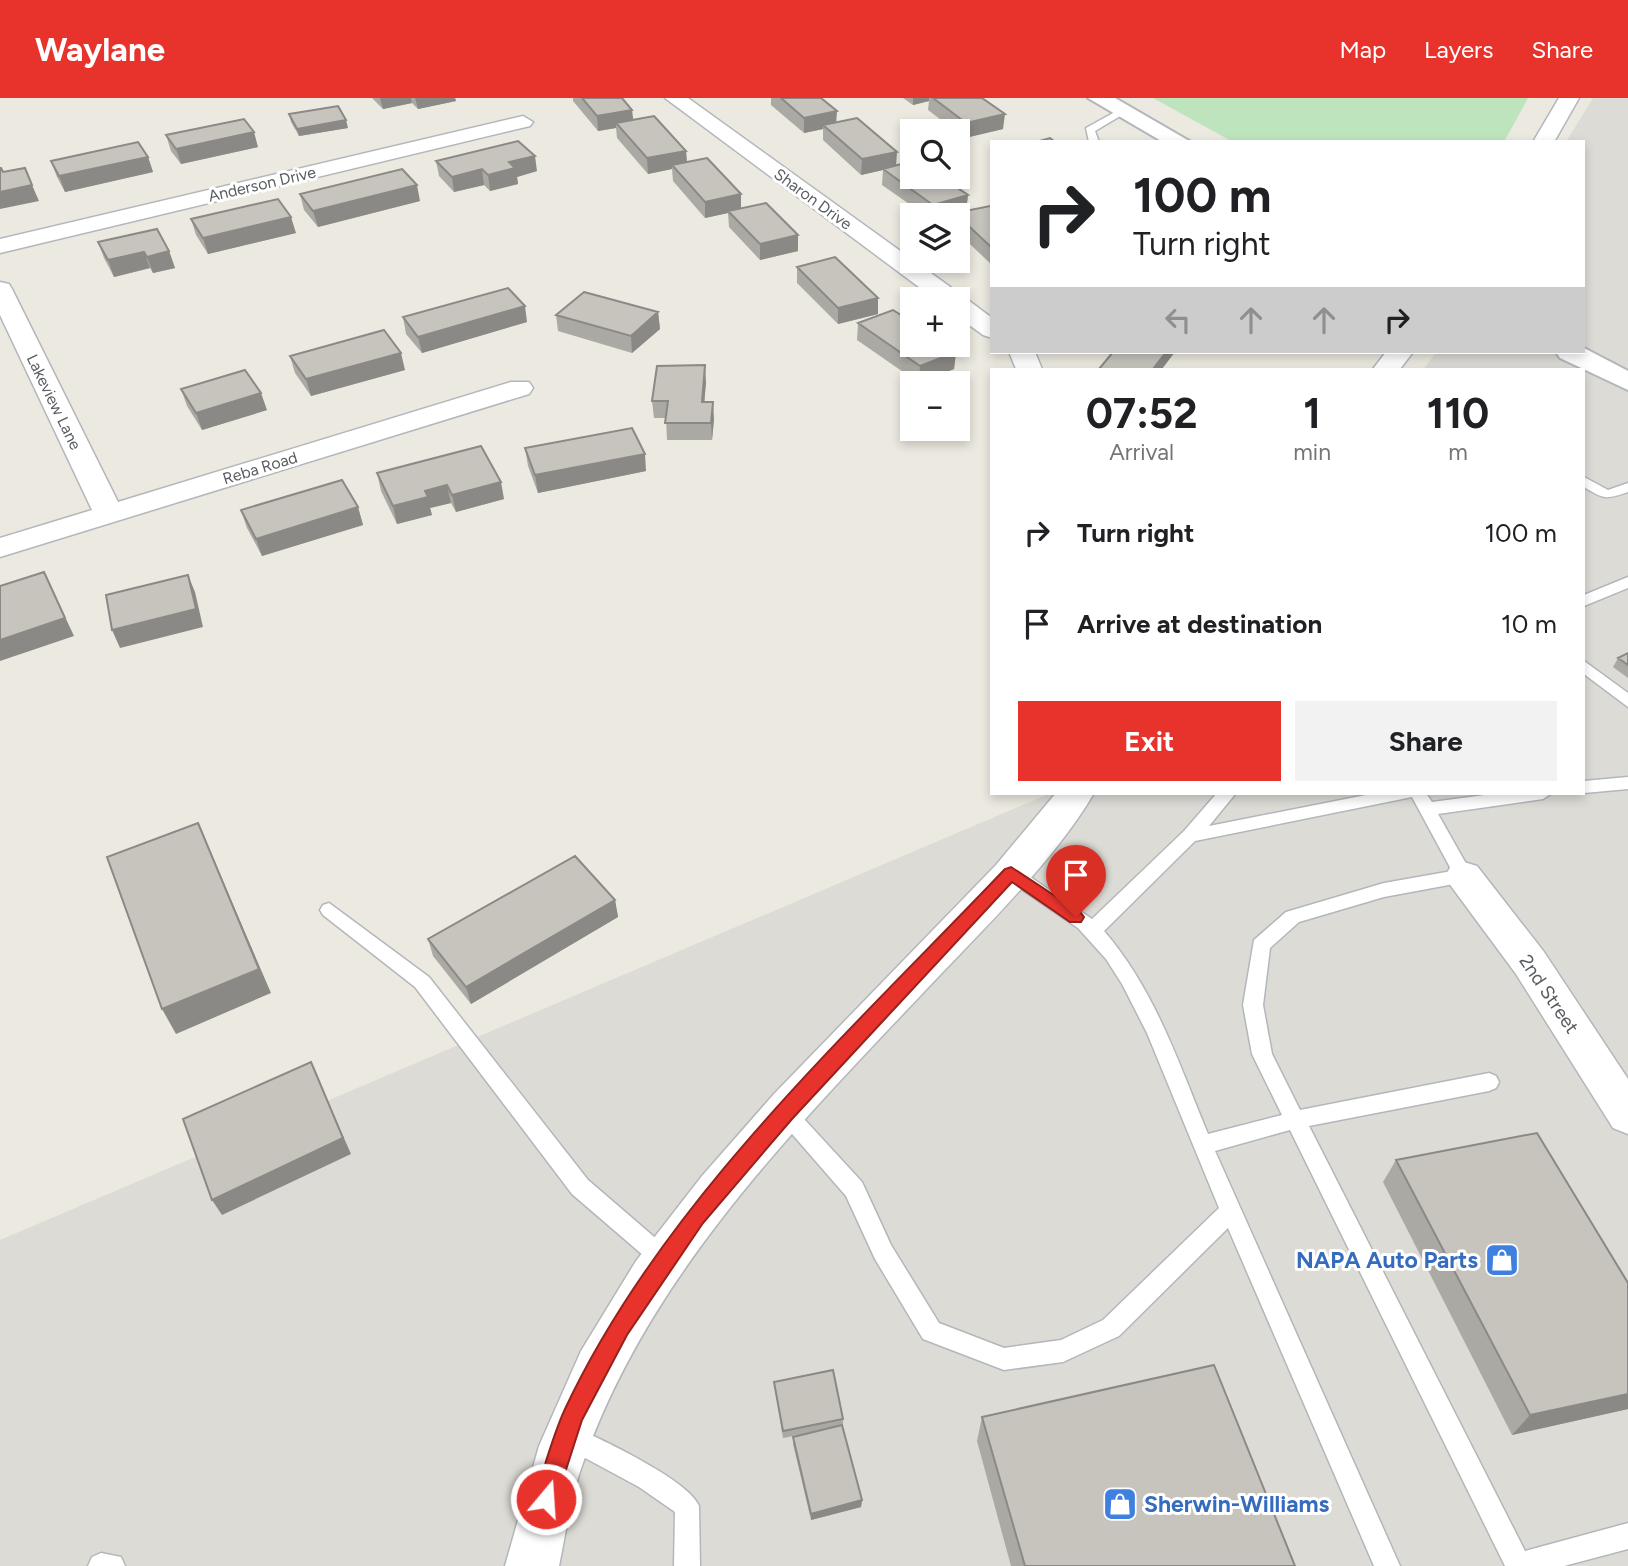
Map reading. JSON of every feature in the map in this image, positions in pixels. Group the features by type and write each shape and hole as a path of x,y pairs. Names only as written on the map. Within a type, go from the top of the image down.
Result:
{"street":[{"name":"Sharon Drive","path":"675,98 935,287"},
{"path":"1099,98 1176,140"},
{"path":"1544,140 1569,98"},
{"name":"Anderson Drive","path":"0,246 523,122"},
{"name":"Lakeview Lane","path":"0,289 109,514"},
{"path":"970,314 990,329"},
{"path":"1574,354 1628,382"},
{"name":"Reba Road","path":"0,548 520,388"},
{"path":"532,1566 539,1520 573,1416 620,1328 696,1217 786,1113 1011,873 1074,795"},
{"name":"2nd Street","path":"1464,876 1530,964 1628,1115"}],"lane":[{"path":"1093,140 1090,130 1124,110"},
{"path":"1585,482 1607,495 1628,486"},
{"path":"1585,601 1628,582"},
{"path":"1585,668 1628,701"},
{"path":"1585,787 1628,783"},
{"path":"1093,930 1190,836 1225,795"},
{"path":"1190,836 1396,795"},
{"path":"1419,795 1464,876 1384,890 1293,917 1261,945 1253,1005 1262,1054 1519,1566 1628,1536"},
{"path":"1428,809 1529,795"},
{"path":"1011,873 1093,930 1118,959 1144,1009 1387,1566"},
{"path":"329,910 422,982 580,1187 666,1261"},
{"path":"1202,1145 1296,1120 1489,1082"},
{"path":"786,1113 855,1189 883,1252 932,1331 1004,1359 1063,1351 1111,1328 1232,1209"},
{"path":"566,1436 648,1478 687,1506 687,1566"},
{"path":"101,1566 112,1566"}],"shaded area":[{"path":"1593,98 1628,98 1628,1566 0,1566 0,1240 1046,795 1585,795 1585,368 1425,368 1435,354 1585,354 1585,140 1567,140"}],"green space":[{"path":"1153,98 1528,98 1505,140 1229,140"}],"building":[{"path":"582,98 622,98 632,110 597,116"},
{"path":"781,98 821,98 837,111 804,118"},
{"path":"933,98 982,98 1005,114 970,122 970,119 961,119"},
{"path":"338,106 346,120 297,129 289,114"},
{"path":"654,116 686,151 647,158 616,123"},
{"path":"857,118 897,152 862,159 823,125"},
{"path":"244,119 254,132 176,149 166,135"},
{"path":"518,141 535,156 509,162 515,168 488,175 482,169 452,177 436,161"},
{"path":"138,142 148,157 59,176 51,161"},
{"path":"707,158 741,194 705,202 672,165"},
{"path":"900,164 900,181 883,169"},
{"path":"0,168 3,172 25,168 32,185 0,192"},
{"path":"402,169 417,185 313,211 300,194"},
{"path":"911,189 959,189 968,195 940,203 930,203"},
{"path":"278,199 291,217 203,238 191,219"},
{"path":"766,203 798,235 760,244 728,211"},
{"path":"990,206 990,246 970,227 970,210"},
{"path":"157,229 169,251 147,257 144,252 108,260 98,242"},
{"path":"835,257 878,298 838,308 797,267"},
{"path":"508,288 525,306 418,337 403,317"},
{"path":"584,292 658,312 631,336 556,315"},
{"path":"893,310 900,314 900,352 858,323"},
{"path":"384,330 401,353 306,379 290,356"},
{"path":"1111,354 1164,354 1154,368 1100,368"},
{"path":"907,357 943,357 920,366"},
{"path":"705,365 702,402 713,402 711,423 665,423 668,401 652,401 657,366"},
{"path":"245,370 261,393 196,413 181,389"},
{"path":"632,428 645,454 535,475 525,448"},
{"path":"481,446 501,482 452,495 447,485 425,491 428,497 393,506 377,473"},
{"path":"342,480 358,507 256,539 241,510"},
{"path":"44,572 65,618 0,640 0,586"},
{"path":"188,575 196,609 112,630 106,595"},
{"path":"1628,653 1628,665 1618,658"},
{"path":"198,823 259,969 162,1009 107,857"},
{"path":"575,856 615,900 466,987 428,939"},
{"path":"311,1062 343,1138 212,1200 183,1119"},
{"name":"NAPA Auto Parts","path":"1537,1133 1628,1283 1628,1394 1530,1415 1396,1160"},
{"name":"Sherwin-Williams","path":"1214,1365 1295,1566 1025,1566 982,1417"},
{"path":"833,1370 843,1419 783,1431 774,1382"},
{"path":"842,1425 862,1500 811,1514 793,1437"}],"place":[{"name":"NAPA Auto Parts","path":"1502,1260"},
{"name":"Sherwin-Williams","path":"1120,1504"}],"route":[{"path":"546,1499 573,1416 620,1328 696,1217 773,1126 1011,873 1076,917"}]}
